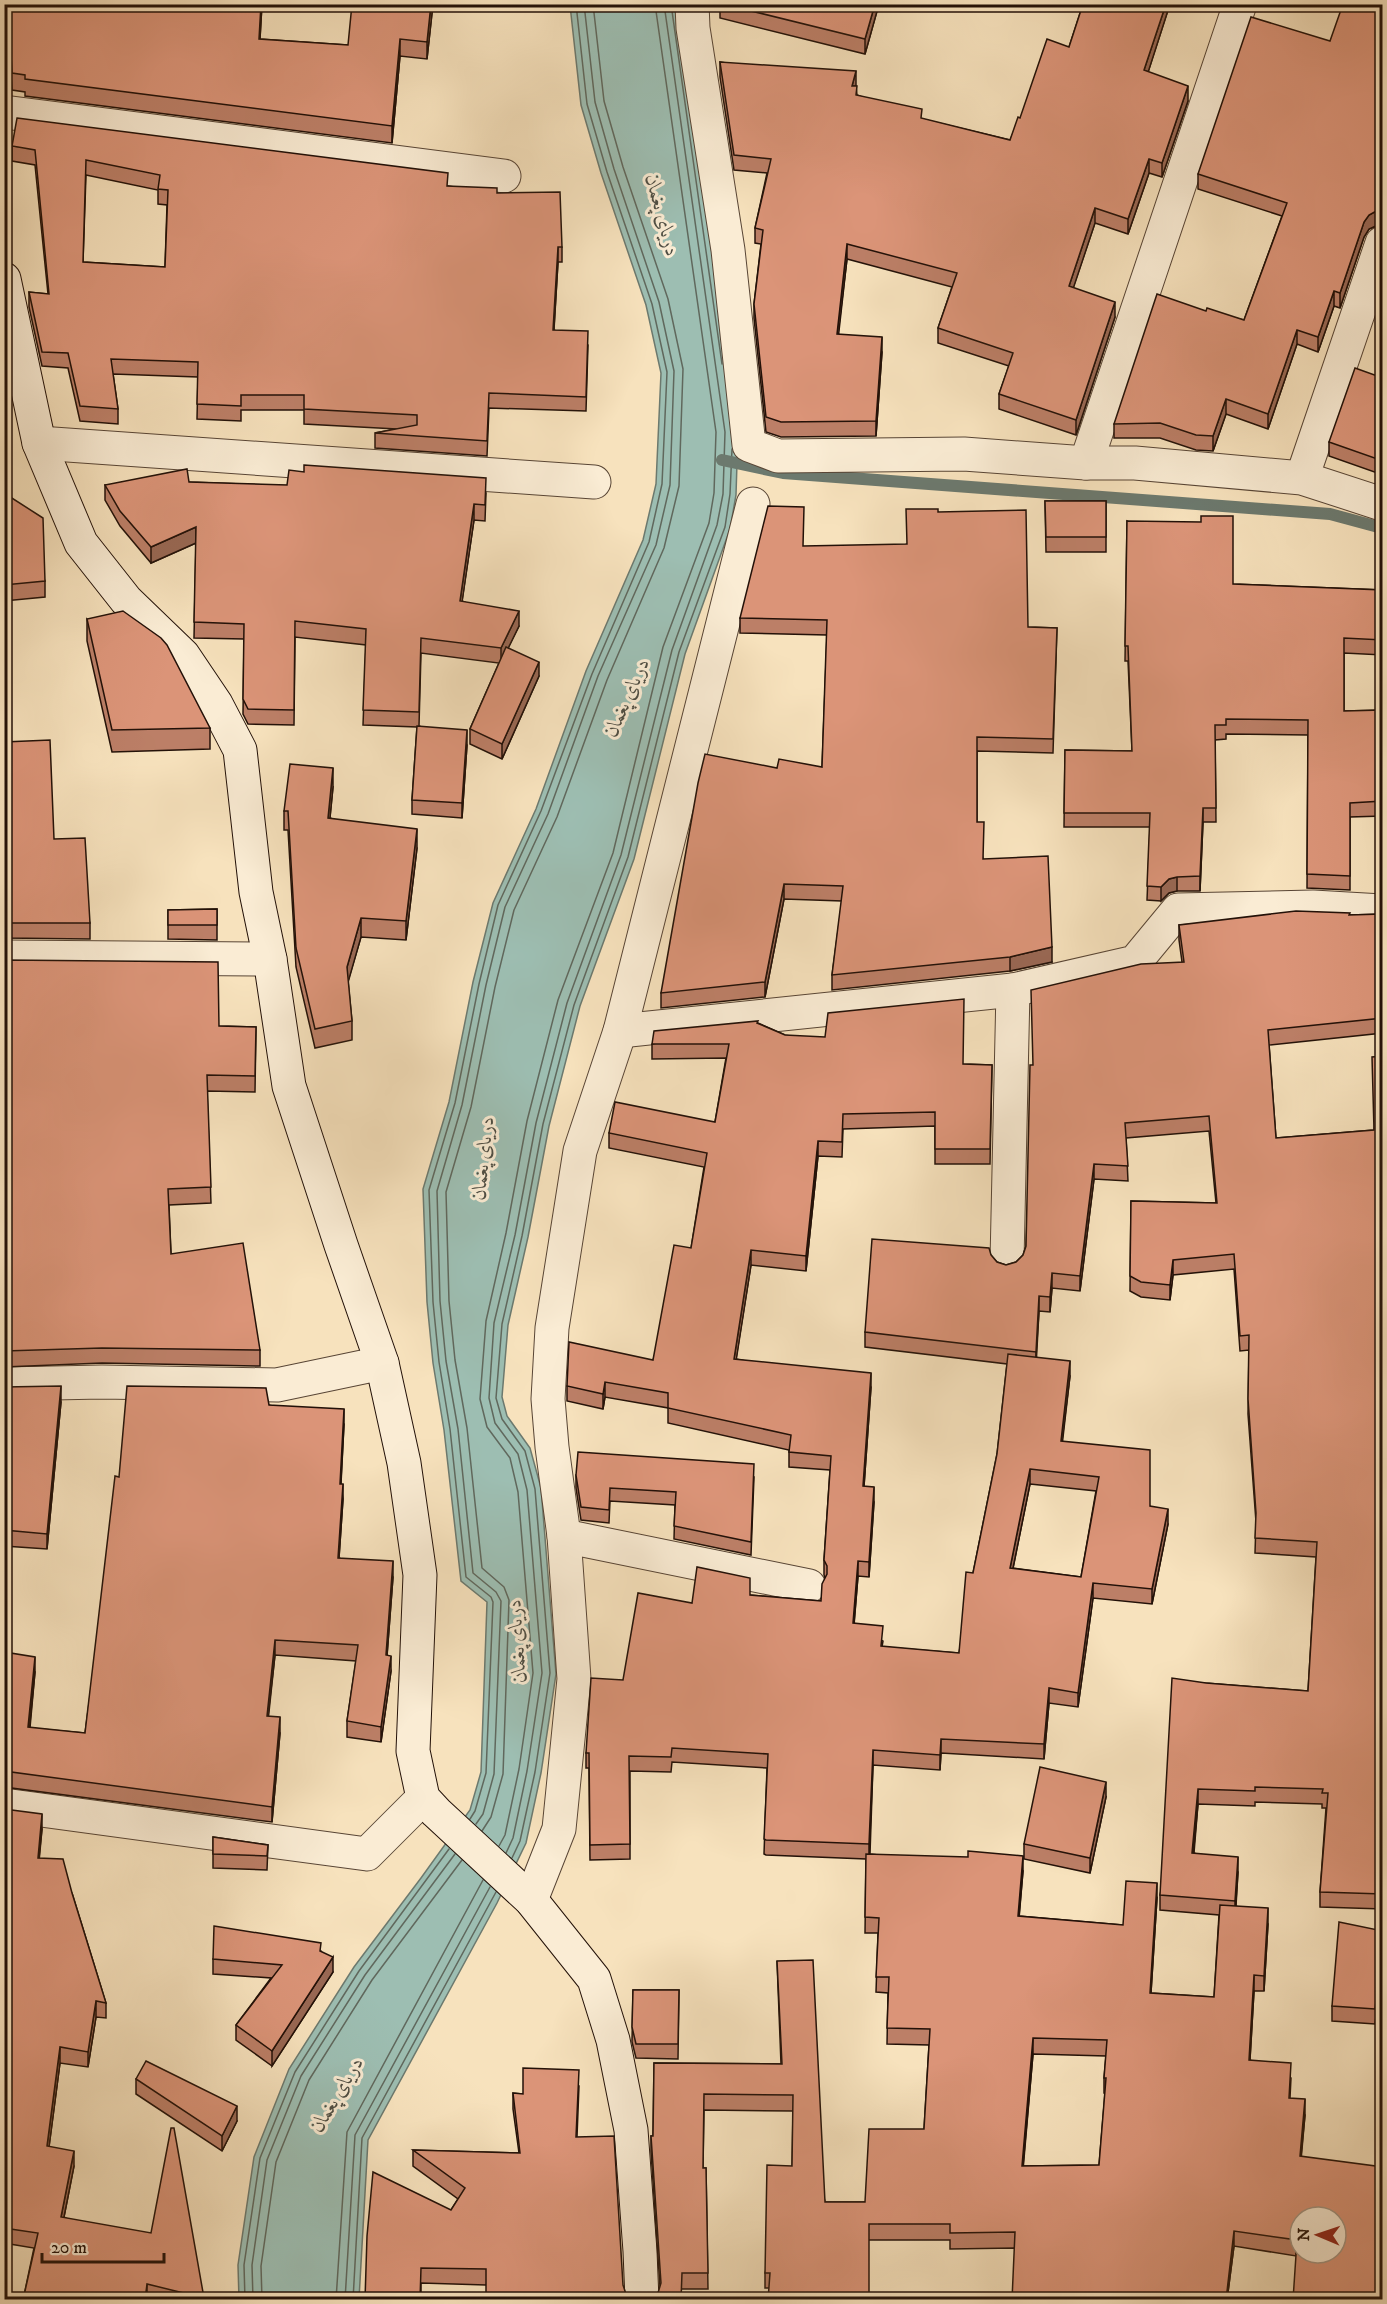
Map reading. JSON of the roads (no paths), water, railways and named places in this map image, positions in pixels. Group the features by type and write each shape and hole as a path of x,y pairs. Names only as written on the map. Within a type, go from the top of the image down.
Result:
{"street":[{"path":"692,4 693,28 728,250 749,445 778,456 964,454 1086,463 1135,463 1302,478 1383,504"},
{"path":"1086,463 1240,4"},
{"path":"4,112 504,176"},
{"path":"1302,478 1383,243"},
{"path":"4,279 14,370 39,443 81,543 126,600 183,655 216,704 240,750 256,892 270,959 289,1086 382,1363 404,1463 420,1575 413,1751 423,1798 525,1895 594,1979 613,2040 631,2130 642,2300"},
{"path":"39,443 594,482"},
{"path":"525,1895 559,1829 574,1679 564,1536 548,1399 552,1328 580,1151 620,1030 753,504"},
{"path":"620,1030 1013,990 1135,962 1178,910 1313,907 1383,911"},
{"path":"4,957 270,959"},
{"path":"1007,1261 1013,990"},
{"path":"4,1384 102,1382 277,1385 382,1363"},
{"path":"564,1536 809,1586"},
{"path":"4,1805 367,1854 423,1798"}],"water":[{"name":"دریای پغمان","path":"570,5 677,5 738,431 736,495 730,529 685,654 634,859 580,1006 549,1126 528,1237 508,1325 502,1397 507,1416 530,1448 541,1488 556,1674 541,1773 526,1843 497,1903 368,2140 359,2299 239,2300 238,2265 254,2157 289,2069 354,1967 470,1810 481,1772 487,1602 461,1581 427,1302 423,1189 449,1102 473,982 493,903 536,809 586,671 643,540 656,484 661,373 646,305 601,173 581,105"}],"waterway":[{"path":"722,460 783,473 1330,514 1382,528"}]}
